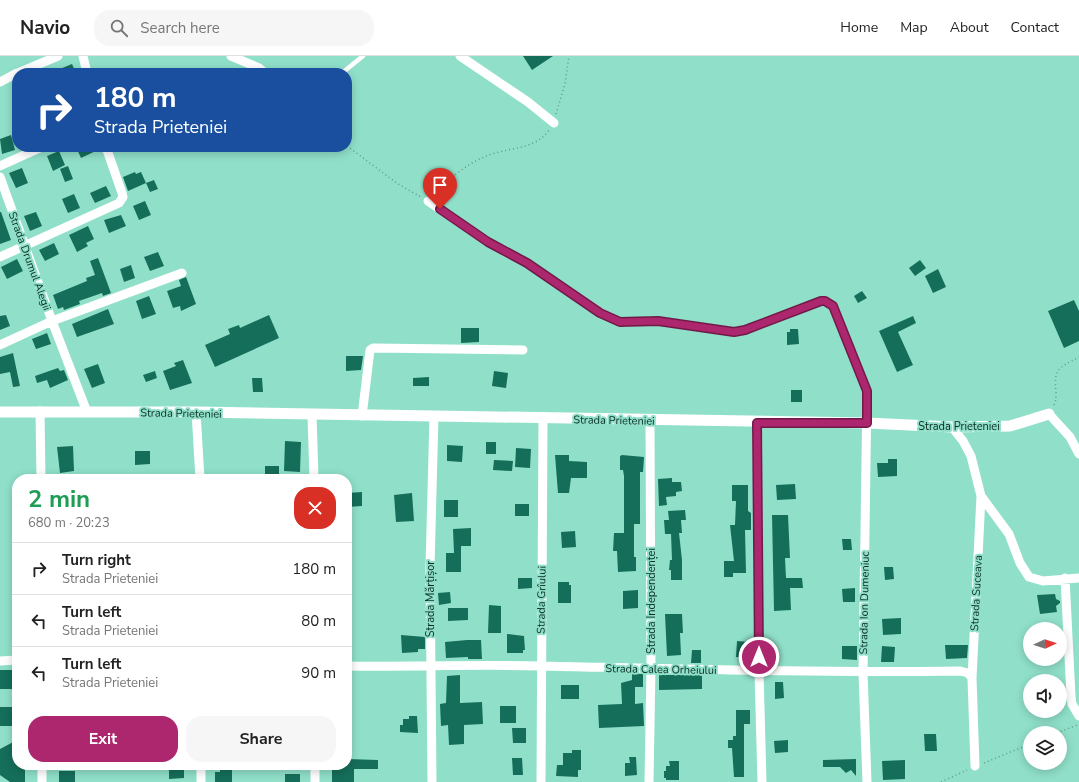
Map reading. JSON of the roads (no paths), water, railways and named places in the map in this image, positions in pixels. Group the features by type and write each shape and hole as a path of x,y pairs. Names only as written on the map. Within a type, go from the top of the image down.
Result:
{"street":[{"path":"29,68 58,56"},
{"path":"83,56 86,68"},
{"path":"231,56 259,68"},
{"path":"460,56 528,102 554,123"},
{"path":"0,82 12,76"},
{"path":"0,166 31,152"},
{"path":"0,256 117,204 122,200 122,193 108,152"},
{"name":"Strada Drumul Alegii","path":"0,177 52,321 87,412"},
{"path":"428,201 488,242 527,263 600,313 620,322 658,321 734,332 745,330 821,301 829,302 833,306 867,391 867,423"},
{"name":"Strada Drumul Alegii","path":"0,344 52,321 182,273"},
{"path":"362,416 370,350 373,348 523,350"},
{"path":"40,411 41,474"},
{"name":"Strada Prieteniei","path":"0,412 196,412 757,423 867,423 952,427 1010,426 1050,414"},
{"path":"196,412 200,474"},
{"path":"1050,414 1070,437 1079,454"},
{"path":"312,415 314,474"},
{"name":"Strada Mărțișor","path":"432,782 430,559 434,416"},
{"name":"Strada Grîului","path":"541,782 540,666 543,419"},
{"name":"Strada Independenței","path":"649,782 651,668 650,420"},
{"path":"757,423 759,671 762,782"},
{"name":"Strada Ion Dumeniuc","path":"867,423 863,673 867,782"},
{"name":"Strada Suceava","path":"952,427 963,441 971,456 981,496 972,678 975,766"},
{"path":"981,496 1009,534 1020,563 1030,577 1043,581 1079,578"},
{"path":"1065,578 1071,696 1072,704 1079,716"},
{"path":"0,660 12,660"},
{"name":"Strada Calea Orheiului","path":"352,666 540,666 863,673 960,671 968,673 972,678"},
{"path":"42,770 42,782"},
{"path":"200,770 201,782"},
{"path":"315,770 315,782"}],"lane":[{"path":"348,68 363,56"}]}
